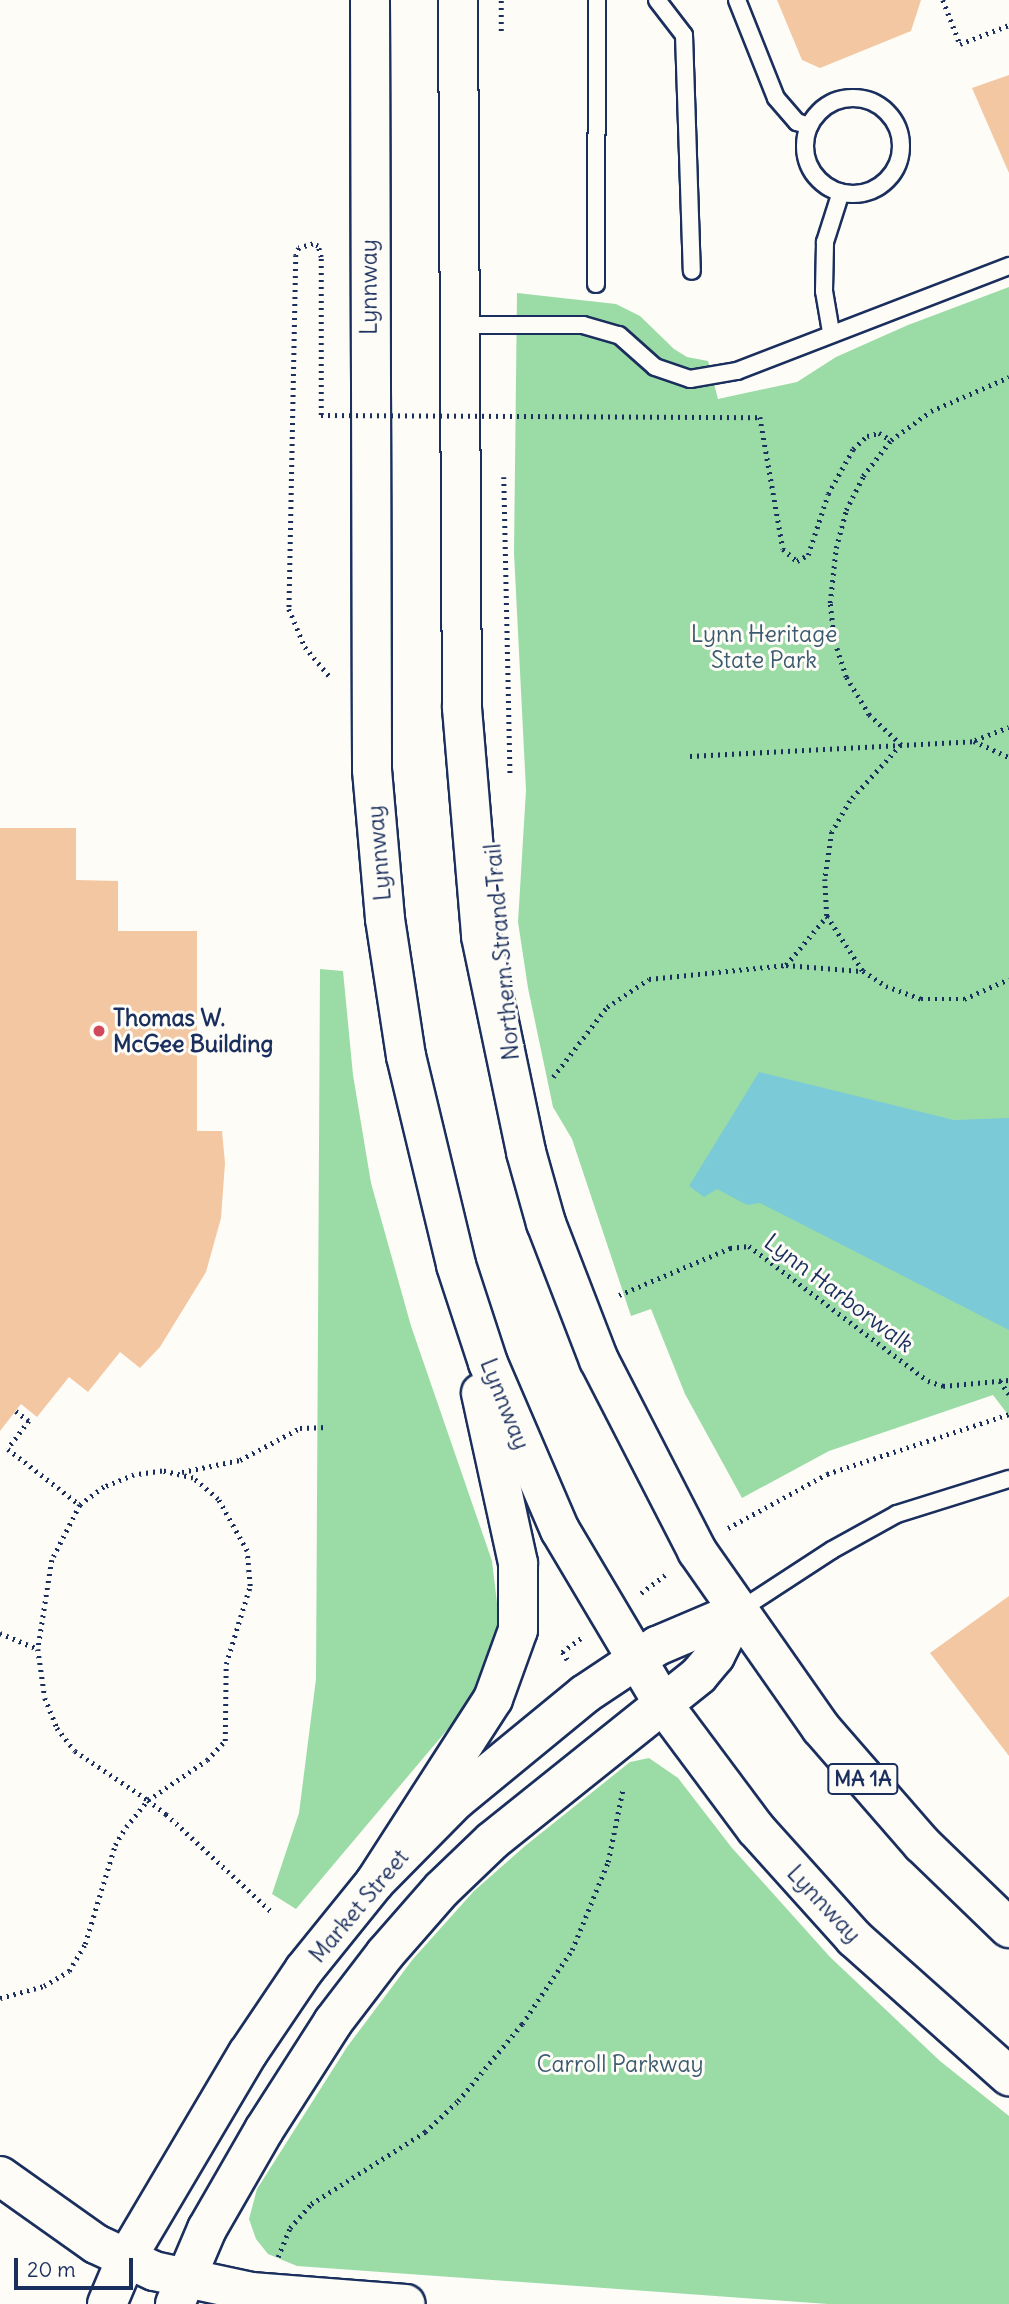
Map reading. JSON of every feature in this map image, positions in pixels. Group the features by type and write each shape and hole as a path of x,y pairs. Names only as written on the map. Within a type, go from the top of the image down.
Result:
{"main road":[{"name":"Lynnway","path":"370,0 372,771 396,993 442,1217 488,1363 527,1459 560,1530 664,1707 756,1829 854,1938 1009,2076"},
{"path":"458,0 459,622 466,769 481,936 508,1080 546,1223 599,1360 667,1498 737,1612"},
{"path":"375,1882 493,1699 509,1665 520,1614 518,1563 442,1217"},
{"path":"634,1659 679,1635 737,1612"},
{"path":"179,2292 230,2189 328,2030 404,1931 467,1864 611,1744 664,1707 715,1656 737,1612"},
{"name":"MA 1A","path":"737,1612 821,1728 887,1806 1009,1928"},
{"name":"Market Street","path":"126,2259 182,2161 280,2005 375,1882 456,1800 585,1694 634,1659"},
{"path":"0,2176 51,2214 179,2292 251,2292 406,2304"},
{"path":"107,2304 126,2259"}],"lane":[{"path":"596,284 597,0"},
{"path":"657,0 684,35 692,271"},
{"path":"737,0 776,98 797,122 809,126"},
{"path":"848,98 880,106 892,118 901,149 887,180 858,194 841,192 826,185 807,159 809,126 825,107 848,98"},
{"path":"831,332 824,291 825,242 841,192"},
{"path":"457,325 583,325 618,335 655,367 690,379 737,371 831,332 1009,266"},
{"path":"737,1612 832,1550 897,1514 1009,1479"}],"path":[{"path":"943,0 960,44 1009,25"},
{"path":"329,676 305,647 289,610 296,255 305,245 318,246 321,257 321,415 760,417 783,549 797,561 808,555 828,494 853,449 867,436 879,433 891,440"},
{"path":"901,745 869,715 846,677 834,641 830,603 836,548 846,510 863,476 891,440 931,411 1009,377"},
{"path":"502,408 502,422"},
{"path":"503,463 510,780"},
{"path":"690,755 974,741 1009,727"},
{"path":"974,741 1009,757"},
{"path":"901,745 850,801 832,832 825,879 827,916 863,971 886,986 921,999 964,999 1009,979"},
{"path":"786,965 827,916"},
{"path":"553,1077 586,1031 633,986 649,979 786,965 863,971"},
{"name":"Lynn Harborwalk","path":"620,1295 730,1248 749,1246 928,1381 943,1386 1009,1380"},
{"path":"1000,1381 1009,1394"},
{"path":"16,1411 29,1421 8,1449 80,1506"},
{"path":"728,1528 827,1474 1009,1413"},
{"path":"272,1913 148,1800 88,1761 64,1740 45,1698 38,1649 51,1560 80,1506 104,1487 134,1475 181,1472 240,1460 300,1428 327,1427"},
{"path":"0,1998 44,1986 78,1959 116,1845 148,1800 207,1760 225,1741 226,1664 251,1574 247,1550 228,1513 206,1487 181,1472"},
{"path":"0,1633 38,1649"},
{"path":"278,2250 311,2204 433,2124 522,2024 572,1950 608,1862 625,1784"}],"green space":[{"name":"Lynn Heritage State Park","path":"1009,287 1009,1416 993,1395 829,1451 742,1498 685,1394 651,1309 631,1316 572,1139 553,1107 528,988 518,922 526,790 514,553 517,293 616,304 640,316 674,349 687,357 708,361 718,399 797,382 836,357 908,325"},
{"path":"320,969 343,971 353,1075 371,1183 411,1326 492,1561 498,1611 496,1637 481,1683 468,1705 296,1909 272,1894 299,1813 316,1679"},
{"name":"Carroll Parkway","path":"649,1758 678,1778 732,1848 830,1957 940,2061 1009,2116 1009,2304 828,2304 297,2266 268,2254 256,2239 249,2219 257,2189 347,2047 413,1959 474,1891 525,1846 630,1762"}],"water":[{"path":"759,1072 954,1120 1009,1118 1009,1330 760,1203 747,1205 717,1189 704,1197 689,1186"}],"building":[{"path":"777,0 921,0 911,31 820,68 802,60"},
{"path":"1009,75 1009,173 972,88"},
{"name":"Thomas W. McGee Building","path":"0,828 76,828 76,880 118,881 118,931 197,931 197,1131 222,1131 225,1163 221,1218 206,1272 160,1347 140,1368 120,1352 88,1392 69,1377 37,1417 21,1404 0,1431"},
{"path":"1009,1596 1009,1756 930,1653"}],"place":[{"name":"Thomas W. McGee Building","path":"99,1031"}]}
